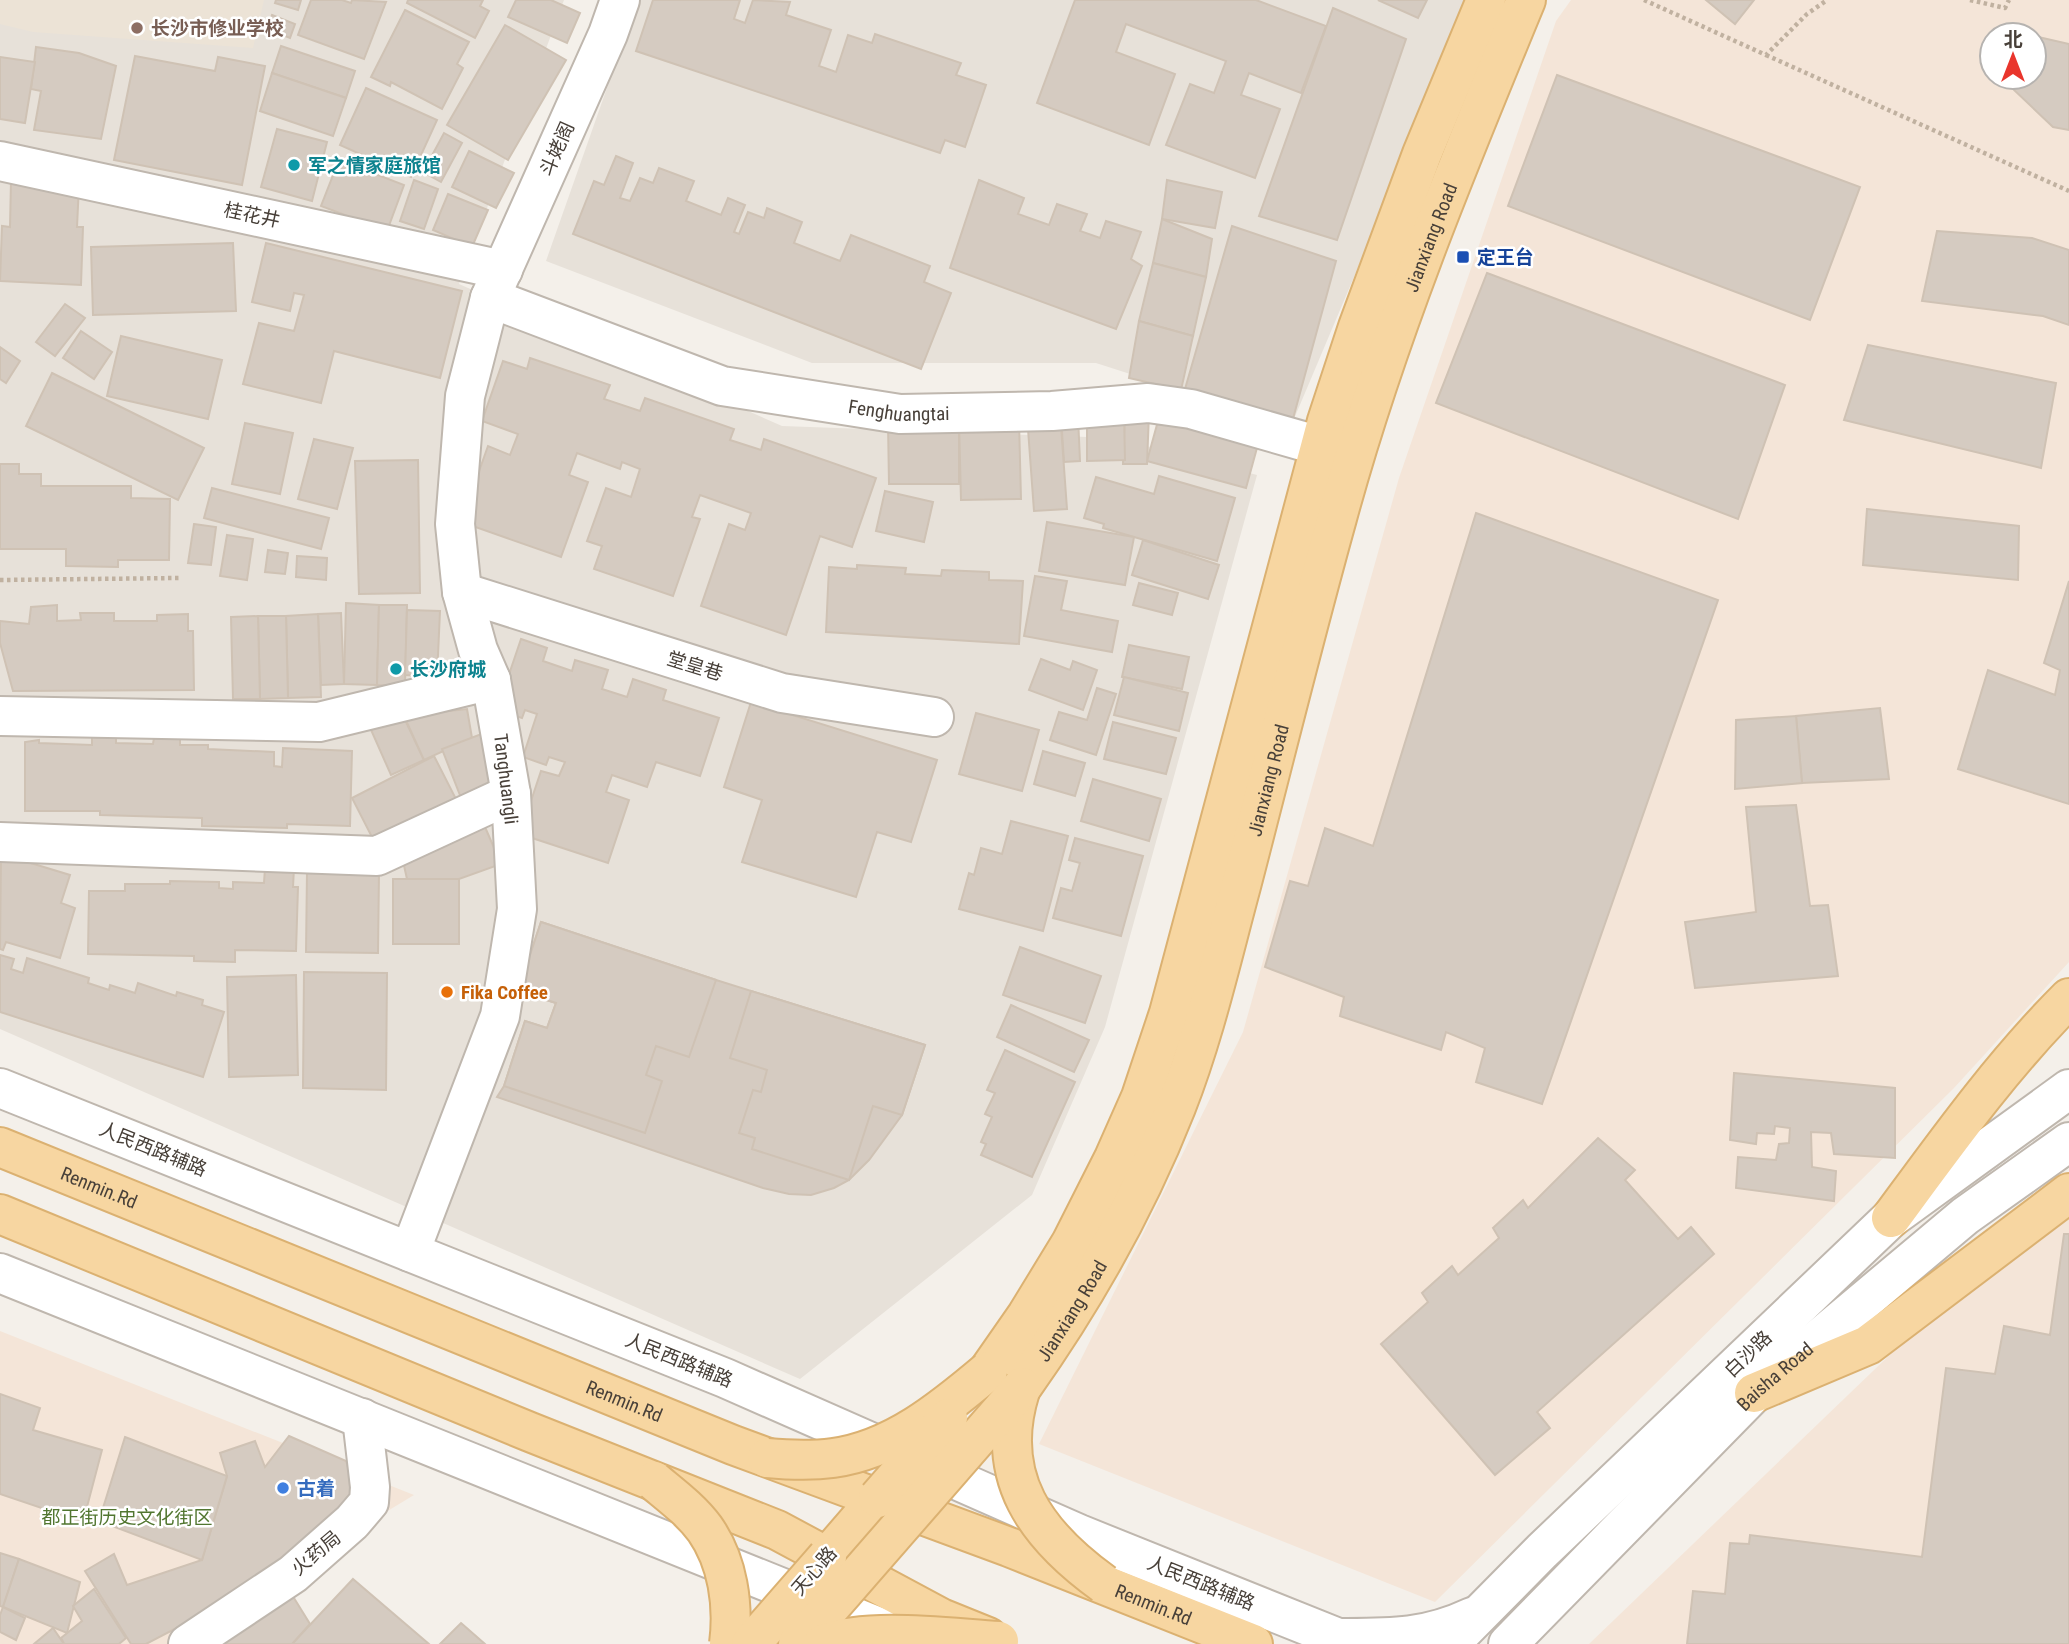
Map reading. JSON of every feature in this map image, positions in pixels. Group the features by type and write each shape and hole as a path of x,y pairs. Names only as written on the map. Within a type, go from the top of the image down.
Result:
{"main road":[{"name":"Jianxiang Road","path":"914,1511 1005,1379 1027,1315 1070,1243 1114,1158 1141,1097 1169,1013 1320,446 1358,327 1422,154 1486,0"},
{"name":"Jianxiang Road","path":"878,1498 1005,1379 1057,1338 1101,1263 1176,1107 1205,1022 1337,515 1363,432 1457,165 1526,0"},
{"path":"1891,1218 1985,1091 2035,1032 2069,998"},
{"name":"Renmin.Rd","path":"0,1147 767,1458 914,1511 1253,1644"},
{"path":"1754,1392 1868,1345 2069,1193"},
{"path":"0,1214 776,1530 941,1618 1003,1642"},
{"path":"767,1458 803,1461 835,1458 865,1450 919,1425 946,1406 1005,1379 1013,1414 1013,1464 1021,1489 1043,1530 1073,1562 1104,1584"},
{"path":"654,1481 685,1507 705,1529 716,1548 731,1605 729,1644"},
{"name":"天心路","path":"798,1644 844,1565 878,1498"},
{"name":"天心路","path":"751,1644 844,1565 914,1511"},
{"path":"823,1644 837,1639 872,1636 1003,1642"}],"street":[{"name":"斗姥阁","path":"497,284 608,34 620,0"},
{"name":"桂花井","path":"0,160 497,284"},
{"name":"Fenghuangtai","path":"497,284 722,386 900,414 1052,411 1148,403 1191,409 1320,446"},
{"name":"Tanghuangli","path":"410,1252 500,1016 517,909 511,794 491,680 478,650 462,592 455,524 458,453 465,396 497,284"},
{"name":"堂皇巷","path":"462,592 782,693 934,717"},
{"path":"0,716 319,722 491,680"},
{"path":"0,842 377,856 511,794"},
{"name":"人民西路辅路","path":"0,1088 725,1378 1079,1534 1346,1641"},
{"name":"白沙路","path":"1450,1644 1542,1551 1891,1218 2069,1089"},
{"name":"Baisha Road","path":"1508,1644 1754,1392 1965,1216 2069,1142"},
{"path":"0,1273 921,1644"},
{"name":"火药局","path":"188,1644 293,1574 352,1522 369,1503 370,1487 362,1418"},
{"path":"1346,1641 1413,1636 1445,1630 1480,1613"}],"path":[{"path":"1644,0 2069,191"},
{"path":"1766,55 1807,14 1828,0"},
{"path":"1970,0 2005,8 2009,0"},
{"path":"0,580 179,578"}],"shaded area":[{"path":"0,0 564,0 459,284 782,426 1116,438 1257,475 1105,1027 1032,1195 800,1379 0,1029"},
{"name":"长沙市修业学校","path":"0,0 264,0 253,48 33,32 0,24"},
{"path":"638,0 1471,0 1291,426 1096,363 812,363 546,261"},
{"path":"1571,0 2069,0 2069,962 1954,1088 1435,1602 1039,1444 1243,1032 1399,478 1556,21"},
{"path":"2069,1217 2069,1644 1589,1644 1899,1346"},
{"name":"都正街历史文化街区","path":"0,1331 414,1495 168,1644 0,1644"}],"building":[{"path":"276,0 301,0 298,10 275,3"},
{"path":"311,0 386,2 364,59 298,35"},
{"path":"408,0 483,0 480,6 489,11 475,38 407,3"},
{"path":"516,0 551,0 580,13 567,43 508,17"},
{"path":"653,0 740,0 734,19 745,23 753,0 790,2 786,15 831,30 819,66 836,72 848,35 872,43 875,34 961,63 956,75 986,85 965,147 945,140 940,153 636,51"},
{"path":"1075,0 1256,0 1326,26 1301,93 1249,73 1241,95 1280,109 1255,178 1166,145 1190,84 1214,93 1226,61 1126,24 1116,52 1175,74 1149,145 1037,103"},
{"path":"1378,0 1427,0 1418,18"},
{"path":"1706,0 1754,0 1735,24"},
{"path":"1333,8 1406,39 1337,240 1259,216"},
{"path":"405,10 469,42 457,64 463,68 442,109 391,82 390,86 371,77"},
{"path":"272,15 295,24 290,38 267,29"},
{"path":"505,25 566,60 508,160 447,125"},
{"path":"2048,39 2069,44 2069,130 2053,127 2015,91 2048,91"},
{"path":"281,46 355,71 346,98 272,73"},
{"path":"36,47 79,53 116,66 101,139 34,130 41,91 31,89"},
{"path":"135,56 215,71 218,57 265,66 242,185 114,160"},
{"path":"0,57 35,62 25,123 0,119"},
{"path":"272,73 346,98 333,136 260,111"},
{"path":"1557,75 1860,187 1810,320 1508,206"},
{"path":"366,88 437,120 411,177 340,145"},
{"name":"军之情家庭旅馆","path":"277,129 327,142 312,201 261,187"},
{"path":"444,133 462,143 441,182 423,172"},
{"path":"469,151 514,173 496,208 452,187"},
{"path":"616,156 633,163 620,198 630,201 640,178 653,183 659,168 694,181 686,201 721,215 728,198 745,205 734,232 739,234 748,212 764,218 767,208 802,222 794,243 840,261 851,235 930,266 924,282 951,293 921,369 573,234 594,181 604,185"},
{"path":"339,160 404,185 387,231 321,206"},
{"path":"414,180 438,189 424,229 400,221"},
{"path":"979,180 1024,198 1018,214 1049,225 1057,204 1087,214 1080,231 1100,238 1106,221 1141,232 1131,259 1142,266 1116,329 950,268"},
{"path":"1167,180 1222,192 1215,228 1162,219"},
{"path":"11,181 79,185 77,227 83,227 81,285 0,281 2,226 10,227"},
{"path":"448,194 488,210 472,247 433,230"},
{"path":"1162,219 1212,239 1206,277 1153,263"},
{"path":"1232,226 1336,261 1291,426 1183,396"},
{"path":"1937,231 2032,238 2069,250 2069,325 2043,316 1922,301"},
{"path":"233,243 236,311 93,315 91,247"},
{"path":"266,243 462,291 440,378 334,351 321,403 243,384 259,323 294,331 304,295 294,293 290,311 252,302"},
{"path":"1153,263 1206,277 1193,336 1139,321"},
{"path":"1487,273 1785,385 1738,519 1436,403"},
{"path":"65,304 85,318 55,356 36,342"},
{"path":"1139,321 1193,336 1181,390 1129,378"},
{"path":"81,331 112,352 94,379 63,358"},
{"path":"121,336 222,360 208,419 107,396"},
{"path":"1868,345 2056,383 2041,468 1844,420"},
{"path":"0,347 20,361 6,383 0,379"},
{"path":"530,358 610,385 604,399 640,411 645,398 734,429 730,440 761,450 764,439 876,478 852,547 820,536 786,635 701,606 729,524 745,530 751,513 700,495 692,517 700,519 673,596 594,569 602,546 587,541 606,488 631,497 640,469 622,462 620,469 577,453 569,475 588,482 561,557 461,522 488,446 510,455 518,434 482,421 503,361 527,369"},
{"path":"52,373 204,448 178,500 26,426"},
{"path":"1161,410 1260,437 1246,488 1147,461"},
{"path":"1125,412 1149,413 1147,464 1123,464"},
{"path":"1087,414 1124,414 1125,460 1087,461"},
{"path":"1061,417 1078,417 1080,461 1064,462"},
{"path":"1019,421 1021,499 961,500 959,422"},
{"path":"959,422 959,484 889,484 888,423"},
{"path":"245,423 293,433 280,494 232,484"},
{"path":"1061,426 1067,509 1034,511 1028,429"},
{"path":"314,439 353,448 337,509 298,499"},
{"path":"418,460 420,593 359,594 355,461"},
{"path":"0,464 19,464 19,474 41,474 41,486 131,486 131,498 170,499 169,560 118,560 118,567 66,566 66,549 0,549"},
{"path":"1159,476 1235,498 1217,561 1103,528 1104,524 1084,518 1096,477 1154,494"},
{"path":"212,488 329,518 321,549 204,518"},
{"path":"885,491 933,502 924,542 876,531"},
{"path":"1867,509 2019,526 2018,580 1863,565"},
{"path":"1476,513 1718,600 1542,1104 1476,1082 1485,1048 1446,1032 1441,1050 1340,1016 1344,997 1265,967 1290,881 1308,886 1325,828 1373,846"},
{"path":"1047,522 1134,537 1125,585 1039,571"},
{"path":"194,524 216,527 211,565 188,563"},
{"path":"227,535 253,539 247,580 220,576"},
{"path":"1143,540 1219,565 1208,599 1132,575"},
{"path":"268,550 288,553 285,574 265,572"},
{"path":"297,556 327,558 326,580 296,577"},
{"path":"857,565 906,568 905,574 941,576 942,570 989,572 989,580 1023,581 1019,644 826,632 829,567 857,569"},
{"path":"1035,576 1067,581 1061,610 1118,621 1112,652 1024,636"},
{"path":"2069,581 2069,804 1958,769 1988,670 2055,695 2060,670 2044,663"},
{"path":"1139,583 1178,593 1172,615 1133,605"},
{"path":"346,603 379,605 377,685 344,684"},
{"path":"57,605 57,621 81,620 80,613 114,613 114,621 157,621 157,615 188,614 188,631 193,631 194,690 13,691 0,643 0,621 29,624 31,607"},
{"path":"379,605 407,605 405,686 377,685"},
{"path":"407,610 440,611 437,677 405,675"},
{"path":"341,613 344,684 321,685 318,614"},
{"path":"318,614 321,697 288,698 286,616"},
{"path":"258,616 286,616 288,698 260,699"},
{"path":"258,616 260,699 233,699 231,617"},
{"path":"521,639 547,648 543,661 572,671 575,660 608,670 602,689 627,697 633,679 666,690 663,700 719,718 700,776 656,762 647,787 612,775 606,792 629,800 608,863 520,834 541,771 559,776 565,762 549,757 546,765 523,757 537,714 525,710 522,718 497,710"},
{"path":"1129,645 1189,657 1182,689 1122,677"},
{"path":"1041,659 1070,670 1073,661 1097,670 1083,710 1029,690"},
{"path":"1124,677 1188,693 1179,731 1114,715"},
{"path":"1097,688 1116,694 1096,755 1050,740 1059,712 1087,720"},
{"path":"751,702 937,760 911,842 877,832 856,897 742,862 762,800 724,787"},
{"path":"1880,708 1889,779 1802,783 1796,716"},
{"path":"400,709 424,760 391,775 368,723"},
{"path":"467,709 472,738 424,760 404,716"},
{"path":"976,713 1039,730 1022,791 959,774"},
{"path":"1796,716 1802,783 1735,789 1736,720"},
{"path":"1113,722 1176,738 1166,774 1104,759"},
{"path":"484,733 505,786 463,803 442,749"},
{"path":"92,736 116,736 116,743 153,744 154,738 180,739 180,745 208,745 208,749 274,752 274,766 282,767 283,748 352,751 350,826 202,826 202,818 100,815 100,811 25,811 25,742 39,740 39,743 92,745"},
{"path":"1043,751 1085,763 1075,796 1034,784"},
{"path":"434,756 458,803 376,845 352,798"},
{"path":"1093,779 1161,799 1149,841 1081,821"},
{"path":"1796,805 1810,906 1828,905 1838,976 1695,988 1685,922 1756,912 1746,807"},
{"path":"1011,821 1068,836 1043,931 959,909 969,873 974,875 981,848 1002,854"},
{"path":"485,827 501,864 459,879 407,879 403,861"},
{"path":"1075,838 1143,856 1121,936 1053,918 1061,888 1072,891 1080,863 1069,860"},
{"path":"1,854 70,875 61,903 75,908 60,958 6,942 3,950 0,949"},
{"path":"265,868 294,868 293,887 298,887 296,951 235,950 235,962 194,961 194,956 88,954 89,891 125,891 125,884 170,884 170,881 219,882 219,888 233,889 233,882 264,883"},
{"path":"307,872 379,872 378,953 306,952"},
{"path":"393,879 459,879 459,944 393,944"},
{"path":"541,922 925,1045 902,1115 869,1160 849,1180 811,1195 789,1194 763,1188 497,1097 504,1086 525,1021 547,1028 556,1003 518,991"},
{"path":"541,922 716,980 689,1057 656,1046 646,1075 662,1081 645,1133 504,1086 525,1021 547,1028 556,1003 518,991"},
{"path":"1020,947 1101,976 1085,1023 1003,995"},
{"path":"0,955 14,959 11,969 23,973 27,958 89,978 88,983 109,990 110,985 135,993 138,983 176,996 177,992 203,1000 202,1005 224,1012 203,1077 0,1012"},
{"path":"304,972 387,973 386,1090 303,1088"},
{"path":"296,975 298,1075 229,1077 227,977"},
{"path":"751,991 925,1045 902,1115 873,1106 849,1180 752,1149 755,1138 739,1133 753,1090 761,1092 767,1070 730,1058"},
{"path":"1011,1005 1089,1040 1074,1072 997,1037"},
{"path":"1005,1050 1075,1082 1032,1177 981,1155 986,1144 981,1142 992,1117 985,1114 995,1093 987,1090"},
{"path":"1734,1073 1895,1088 1895,1158 1834,1154 1831,1133 1811,1132 1812,1167 1836,1171 1834,1201 1736,1188 1738,1157 1776,1160 1779,1144 1789,1143 1790,1128 1775,1126 1774,1134 1757,1133 1756,1144 1730,1140"},
{"path":"1598,1138 1635,1170 1625,1180 1678,1239 1691,1227 1714,1254 1537,1412 1550,1428 1495,1475 1381,1344 1428,1302 1422,1293 1452,1266 1458,1275 1499,1238 1493,1228 1523,1200 1528,1208"},
{"path":"2064,1234 2069,1234 2069,1644 1687,1644 1693,1591 1725,1594 1730,1543 1749,1544 1750,1535 1922,1557 1946,1368 1995,1374 2004,1326 2050,1335"},
{"path":"0,1394 40,1408 33,1430 102,1450 83,1522 0,1494"},
{"path":"289,1436 346,1461 368,1528 146,1644 131,1644 85,1571 114,1554 127,1585 202,1560 227,1476 220,1453 255,1441 265,1467"},
{"path":"125,1437 227,1476 202,1560 99,1521"},
{"path":"0,1553 19,1559 3,1607 0,1606"},
{"path":"19,1559 80,1582 67,1633 3,1607"},
{"path":"353,1579 429,1644 292,1644"},
{"path":"94,1589 126,1638 119,1644 64,1644 61,1638 82,1621 73,1606"},
{"path":"289,1590 310,1624 292,1644 188,1644"},
{"path":"3,1607 25,1618 16,1640 0,1632"},
{"path":"461,1623 485,1644 440,1644"},
{"path":"53,1628 64,1644 34,1644"}],"place":[{"name":"长沙市修业学校","path":"137,28"},
{"name":"军之情家庭旅馆","path":"294,165"},
{"name":"定王台","path":"1463,257"},
{"name":"长沙府城","path":"396,669"},
{"name":"Fika Coffee","path":"447,992"},
{"name":"古着","path":"283,1488"}]}
